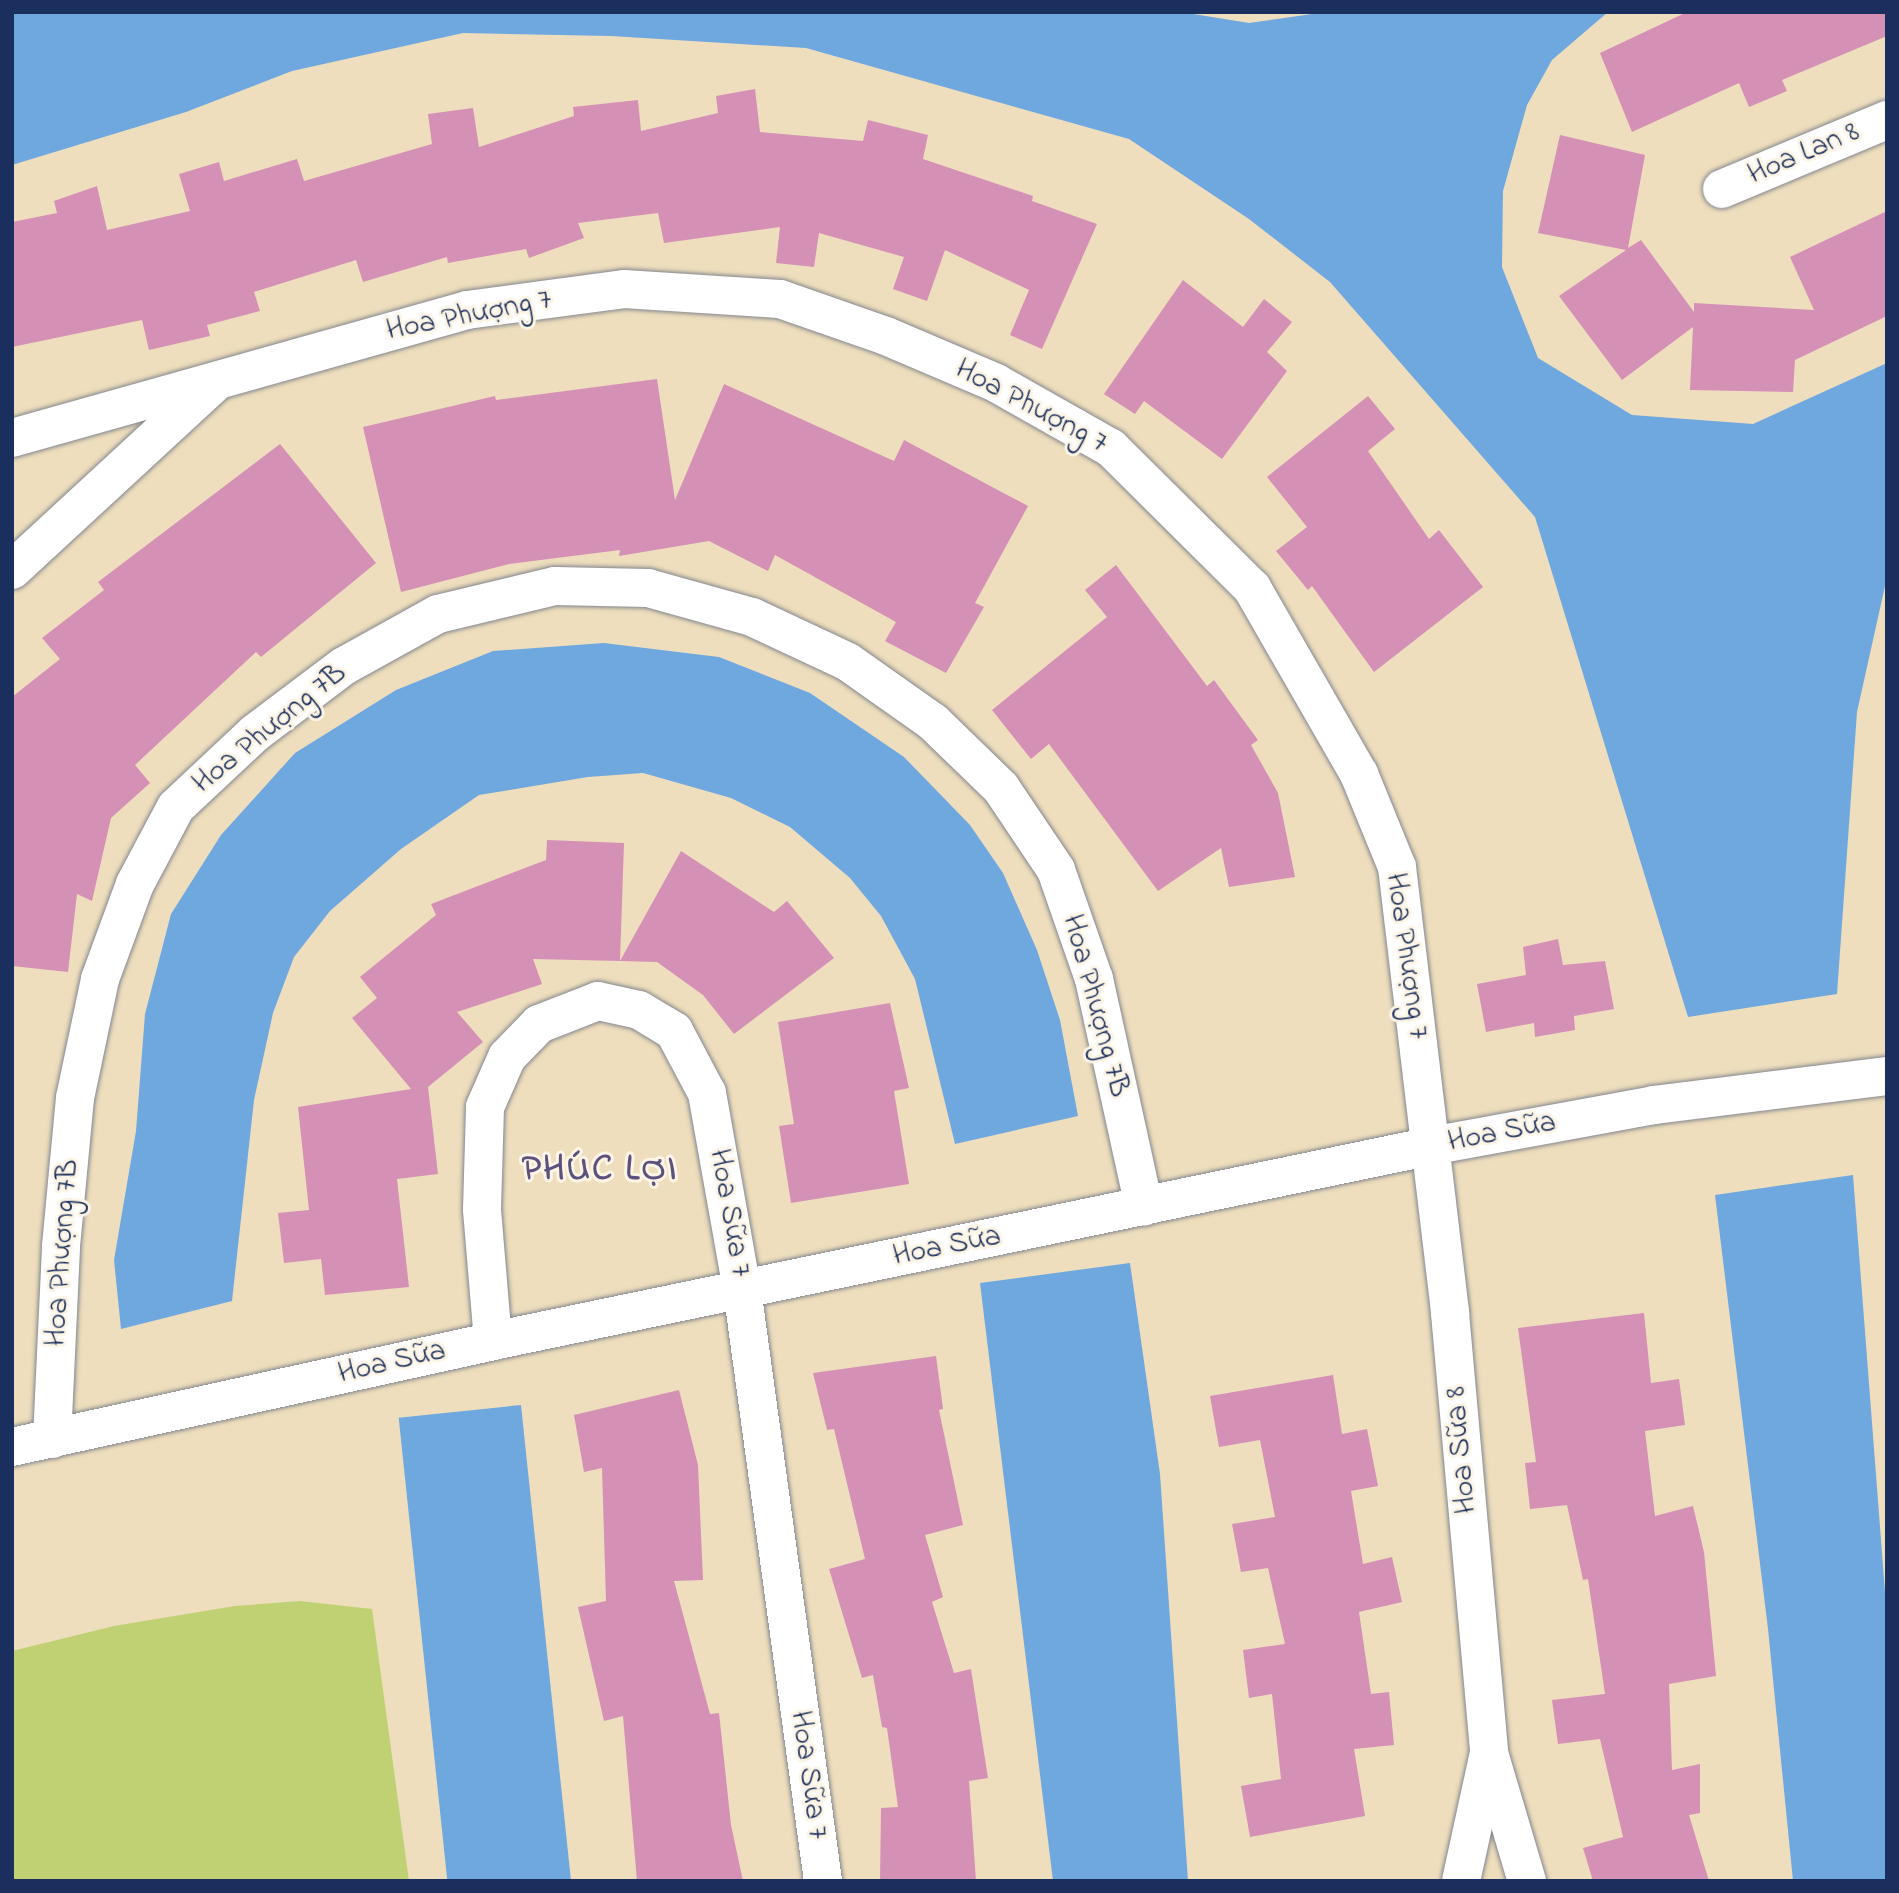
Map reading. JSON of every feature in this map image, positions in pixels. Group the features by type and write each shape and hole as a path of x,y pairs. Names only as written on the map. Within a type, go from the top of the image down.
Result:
{"street":[{"name":"Hoa Lan 8","path":"1722,189 1887,120"},
{"name":"Hoa Phượng 7","path":"12,438 222,376 467,310 624,289 780,299 887,336 996,383 1111,448 1252,588 1359,774 1397,867 1431,1146"},
{"name":"Hoa Phượng 7","path":"12,570 222,376"},
{"name":"Hoa Phượng 7B","path":"52,1439 61,1246 75,1098 100,979 135,884 176,807 255,733 344,666 438,614 555,586 648,588 751,617 848,662 933,722 1001,788 1056,870 1094,979 1144,1207"},
{"name":"Hoa Sữa 7","path":"493,1341 482,1209 485,1107 507,1057 539,1024 598,1001 639,1010 674,1031 707,1093 742,1289 823,1881"},
{"name":"Hoa Sữa","path":"12,1447 493,1341 1431,1146 1654,1105 1887,1076"},
{"name":"Hoa Sữa 8","path":"1431,1146 1489,1753 1527,1881"},
{"name":"Hoa Sữa 8","path":"1461,1881 1489,1753"}],"green space":[{"path":"300,1601 372,1609 409,1881 12,1881 12,1651 114,1626 235,1606"}],"water":[{"path":"12,12 1181,12 1249,23 1326,12 1608,12 1552,60 1527,105 1503,191 1502,267 1538,358 1632,415 1753,424 1887,363 1887,577 1857,712 1837,994 1688,1017 1535,517 1330,282 1249,219 1129,139 806,48 611,36 463,33 292,71 186,112 12,165"},
{"path":"604,643 719,657 810,693 904,757 970,825 1003,873 1037,950 1060,1020 1078,1116 955,1144 915,979 881,916 850,878 790,827 731,798 643,773 588,777 479,795 401,849 330,911 294,957 273,1013 254,1100 232,1301 121,1329 114,1260 136,1131 145,1014 171,914 221,835 295,753 396,690 493,651"},
{"path":"1853,1175 1887,1618 1887,1881 1793,1881 1768,1629 1715,1195"},
{"path":"1130,1263 1160,1474 1188,1881 1053,1881 980,1283"},
{"path":"521,1405 571,1881 447,1881 399,1418"}],"building":[{"path":"1687,12 1887,12 1887,36 1782,80 1787,91 1749,107 1739,83 1632,132 1600,53"},
{"path":"755,89 760,132 863,141 868,120 928,135 923,159 1033,196 1032,201 1097,224 1042,349 1010,335 1029,290 945,250 927,301 893,289 904,257 819,233 814,267 776,263 780,227 664,243 658,213 578,223 584,238 529,258 526,249 448,263 447,257 363,282 356,260 254,292 260,311 207,325 210,336 149,350 142,320 12,347 12,222 57,213 54,201 97,186 107,230 190,211 179,174 219,162 224,181 297,159 304,181 432,144 428,114 473,108 479,147 574,116 573,107 638,100 641,131 718,113 716,96"},
{"path":"1560,135 1645,155 1628,248 1641,240 1694,312 1694,303 1814,310 1790,257 1887,211 1887,316 1795,360 1793,392 1690,390 1693,327 1622,380 1559,296 1626,250 1538,233"},
{"path":"1183,280 1243,327 1264,299 1292,322 1267,352 1287,371 1222,459 1144,401 1135,414 1104,394"},
{"path":"657,379 675,500 724,384 894,461 904,440 1028,506 975,603 984,607 946,673 885,641 896,622 775,555 768,571 709,541 619,556 620,550 509,564 401,592 363,427 495,396 496,400"},
{"path":"1368,396 1395,429 1368,451 1429,539 1439,530 1483,587 1374,672 1312,586 1308,590 1276,551 1307,527 1267,477"},
{"path":"280,444 376,563 261,657 256,652 135,765 150,783 111,818 92,901 77,894 68,972 12,966 12,697 60,659 42,638 104,590 98,582"},
{"path":"1116,565 1207,686 1214,680 1258,740 1251,745 1278,793 1295,877 1229,887 1221,848 1158,891 1049,744 1031,759 992,710 1107,617 1085,590"},
{"path":"547,840 624,843 620,961 533,959 542,984 457,1012 483,1042 428,1087 438,1174 397,1179 409,1287 325,1295 321,1259 284,1263 278,1213 309,1210 298,1107 411,1089 352,1018 377,998 360,977 436,915 431,904 546,860"},
{"path":"681,851 774,912 787,901 834,958 734,1034 703,995 657,962 620,961"},
{"path":"1558,939 1563,965 1605,961 1614,1009 1574,1016 1575,1030 1535,1037 1534,1023 1486,1032 1477,984 1526,975 1523,947"},
{"path":"890,1003 909,1088 894,1091 909,1184 791,1203 779,1126 794,1124 778,1022"},
{"path":"1644,1313 1651,1383 1679,1379 1685,1425 1645,1431 1655,1516 1693,1506 1704,1552 1716,1676 1669,1684 1672,1770 1700,1764 1700,1813 1689,1815 1709,1881 1593,1881 1583,1848 1623,1837 1600,1739 1558,1744 1552,1700 1605,1694 1588,1579 1583,1580 1567,1505 1530,1509 1525,1463 1536,1462 1518,1328"},
{"path":"936,1356 943,1409 939,1410 963,1525 925,1535 943,1597 932,1602 954,1673 971,1669 988,1778 969,1781 976,1881 880,1881 881,1808 898,1807 887,1728 882,1727 873,1675 862,1678 829,1569 865,1559 834,1429 827,1430 813,1373"},
{"path":"1333,1375 1342,1434 1367,1429 1378,1486 1351,1491 1363,1564 1392,1557 1402,1602 1359,1612 1371,1694 1389,1692 1394,1745 1354,1749 1365,1816 1250,1837 1241,1786 1281,1779 1272,1694 1249,1698 1243,1650 1285,1644 1268,1568 1241,1572 1232,1524 1275,1517 1260,1440 1219,1447 1210,1396"},
{"path":"679,1390 698,1465 703,1580 674,1581 710,1714 719,1713 731,1825 743,1881 637,1881 623,1716 604,1721 578,1607 606,1601 602,1468 584,1472 574,1415"}],"district":[{"name":"PHÚC LỢI","path":"600,1170"}]}
